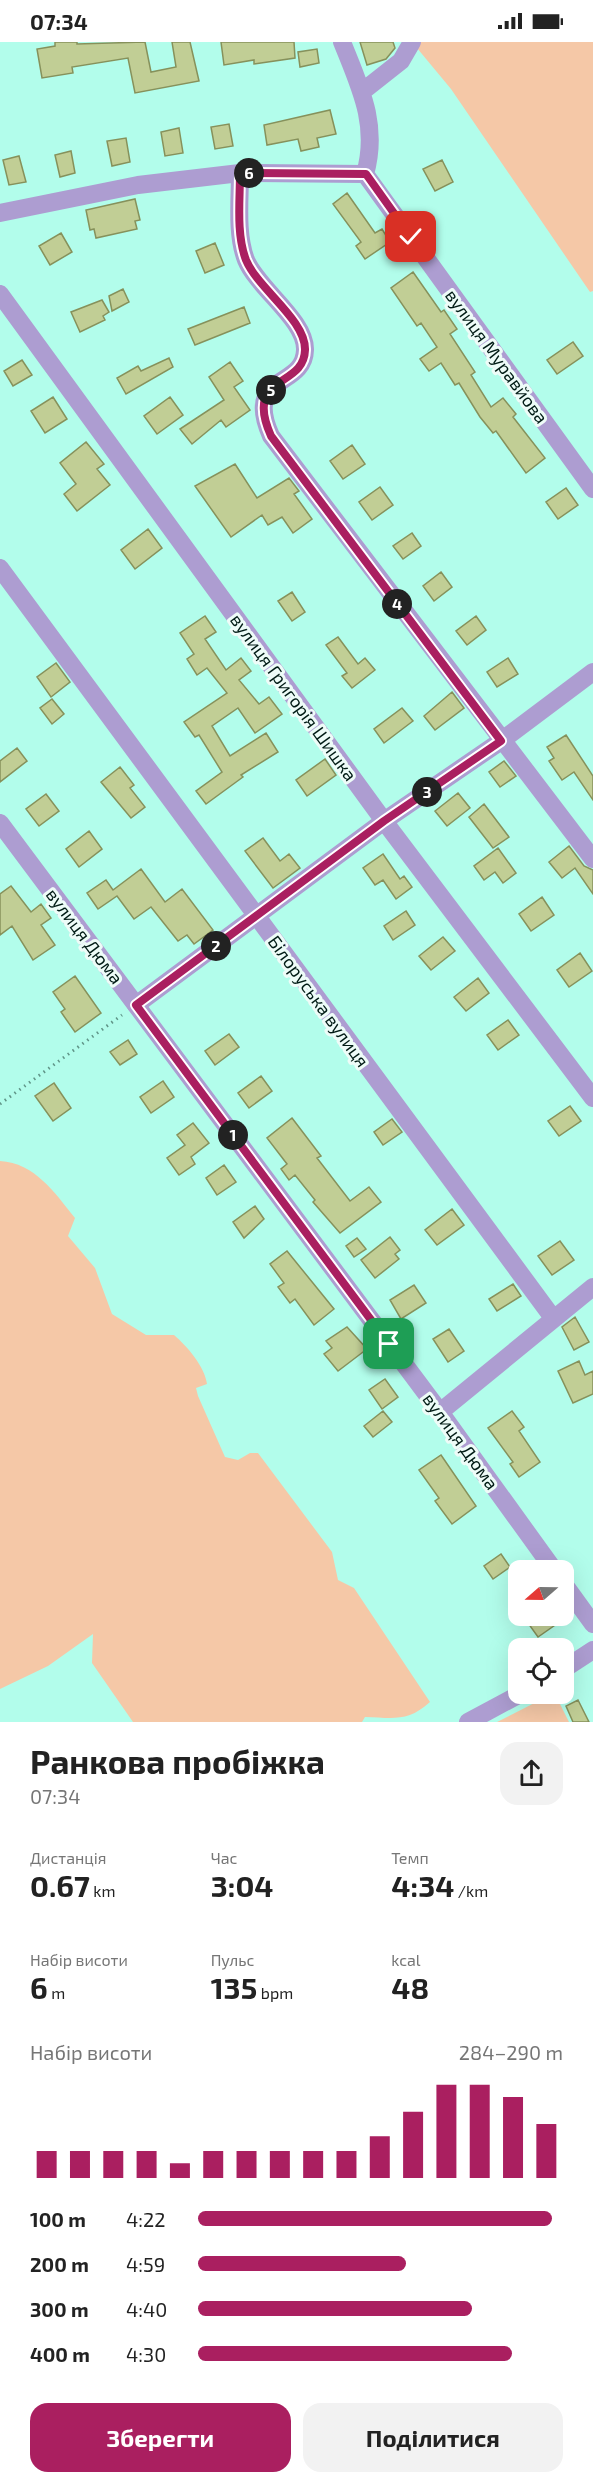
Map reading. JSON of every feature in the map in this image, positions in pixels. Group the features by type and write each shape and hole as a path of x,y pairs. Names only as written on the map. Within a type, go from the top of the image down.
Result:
{"street":[{"path":"0,213 138,185 240,173 366,174 370,157 371,134 363,91 342,42"},
{"path":"363,91 401,61 412,42"},
{"path":"240,173 241,241 246,260 259,282 303,335 305,349 303,361 274,386 263,400 262,417 271,436 593,859"},
{"name":"вулиця Муравйова","path":"366,174 593,489"},
{"name":"вулиця Григорія Шишка","path":"0,294 384,821 593,1098"},
{"name":"Білоруська вулиця","path":"0,568 554,1318"},
{"path":"136,1005 384,821 501,741 593,672"},
{"name":"вулиця Дюма","path":"0,823 440,1412 547,1560"},
{"path":"440,1412 593,1287"},
{"path":"574,1598 593,1624"},
{"path":"574,1662 593,1650"},
{"path":"468,1722 508,1700"}],"path":[{"path":"0,1104 136,1005"}],"shaded area":[{"path":"412,42 593,42 593,291 590,292 451,89"},
{"path":"0,1161 24,1167 34,1173 52,1190 75,1218 68,1236 95,1268 112,1314 146,1335 174,1335 195,1357 206,1377 207,1384 196,1388 198,1396 225,1457 238,1460 250,1453 258,1453 332,1552 338,1580 354,1588 430,1702 407,1716 365,1717 362,1722 133,1722 92,1663 93,1634 48,1666 0,1689"},
{"path":"532,1704 560,1704 569,1722 497,1722"}],"building":[{"path":"55,42 77,42 77,44 145,42 151,72 176,67 172,42 190,42 199,81 135,93 128,58 72,67 73,73 42,78 37,49 55,46"},
{"path":"221,42 294,42 295,58 254,64 254,60 224,65"},
{"path":"360,42 393,42 395,48 386,59 367,65"},
{"path":"317,49 319,63 300,67 298,52"},
{"path":"330,110 336,134 317,138 319,147 301,151 298,139 267,145 264,125"},
{"path":"229,124 233,146 215,149 211,127"},
{"path":"179,128 183,153 165,156 161,132"},
{"path":"126,138 130,162 112,166 107,141"},
{"path":"71,151 75,173 60,177 55,155"},
{"path":"19,156 26,182 9,185 3,160"},
{"path":"442,160 453,182 435,191 423,169"},
{"path":"347,193 375,233 382,229 390,242 365,259 356,246 361,242 333,204"},
{"path":"135,199 140,220 135,221 137,229 96,238 94,229 90,230 86,210"},
{"path":"61,233 72,252 50,265 39,246"},
{"path":"215,243 224,265 205,273 196,251"},
{"path":"413,272 441,312 444,310 457,329 450,334 475,372 471,375 491,407 503,398 516,414 513,417 545,458 526,473 496,431 493,433 480,417 459,383 455,385 441,363 429,371 420,359 437,347 421,323 417,326 391,288"},
{"path":"123,289 129,302 112,311 109,296"},
{"path":"102,300 109,312 103,316 105,320 80,332 71,312"},
{"path":"244,307 250,323 195,345 188,329"},
{"path":"573,342 583,356 557,374 547,360"},
{"path":"169,358 173,367 126,394 117,378 138,366 141,371"},
{"path":"22,360 32,375 13,386 4,371"},
{"path":"230,362 243,381 234,387 250,410 226,427 221,420 192,444 180,429 224,400 209,377"},
{"path":"53,397 67,419 45,433 31,411"},
{"path":"170,397 183,415 157,434 144,416"},
{"path":"86,442 104,464 97,469 110,485 77,511 64,494 76,484 60,463"},
{"path":"352,445 365,464 343,479 330,461"},
{"path":"235,464 257,498 289,478 299,491 294,494 312,519 293,533 282,517 268,525 262,515 231,537 195,486"},
{"path":"380,487 393,505 372,520 359,502"},
{"path":"566,488 578,505 558,519 546,502"},
{"path":"148,529 162,548 135,569 121,550"},
{"path":"412,533 421,546 403,559 393,546"},
{"path":"441,572 452,587 434,601 423,586"},
{"path":"292,592 305,612 292,621 278,601"},
{"path":"205,616 216,632 205,639 226,670 241,658 251,671 239,680 259,704 269,697 282,714 255,733 238,708 212,726 230,756 266,733 278,752 241,775 243,777 206,804 196,791 222,772 199,735 195,737 184,722 227,693 207,668 197,675 187,659 194,654 180,633"},
{"path":"476,616 486,630 467,645 456,631"},
{"path":"338,637 358,664 365,658 375,670 352,688 342,676 347,673 326,645"},
{"path":"508,658 518,674 497,687 487,672"},
{"path":"56,663 70,682 51,697 37,677"},
{"path":"452,692 464,708 435,730 424,716"},
{"path":"52,699 64,714 52,724 40,708"},
{"path":"402,708 413,721 384,743 374,729"},
{"path":"566,735 593,776 593,800 574,772 562,780 549,761 554,758 547,747"},
{"path":"17,748 27,761 0,782 0,761"},
{"path":"325,759 336,775 307,796 296,780"},
{"path":"504,761 516,776 500,787 489,772"},
{"path":"120,767 134,785 130,788 145,807 131,818 101,782"},
{"path":"458,793 470,808 447,826 435,811"},
{"path":"46,794 59,811 39,826 26,809"},
{"path":"484,804 509,837 493,848 469,817"},
{"path":"89,831 102,849 79,867 66,849"},
{"path":"263,838 280,861 289,854 300,868 273,888 245,851"},
{"path":"569,846 584,866 593,870 593,894 575,868 562,878 549,862"},
{"path":"498,848 516,873 503,883 495,872 484,880 474,866"},
{"path":"383,854 400,879 404,876 412,887 396,899 383,880 375,885 363,868"},
{"path":"141,869 165,902 182,889 213,930 194,944 187,935 178,941 151,907 134,919 117,896 98,909 87,893 106,880 113,890"},
{"path":"11,886 31,912 41,904 51,918 41,925 55,945 33,960 12,926 0,935 0,894"},
{"path":"542,897 554,915 531,931 519,914"},
{"path":"406,911 415,925 393,940 384,926"},
{"path":"443,937 455,951 431,970 419,956"},
{"path":"580,953 592,971 569,987 557,970"},
{"path":"75,976 101,1013 75,1032 61,1012 65,1009 53,992"},
{"path":"478,978 489,993 466,1011 454,997"},
{"path":"508,1020 519,1035 498,1050 487,1035"},
{"path":"229,1034 239,1047 215,1065 205,1051"},
{"path":"128,1040 137,1054 120,1065 110,1052"},
{"path":"261,1076 272,1091 249,1108 238,1093"},
{"path":"163,1081 174,1097 151,1113 140,1097"},
{"path":"54,1083 71,1108 53,1121 35,1096"},
{"path":"570,1106 581,1121 559,1136 548,1121"},
{"path":"292,1118 321,1156 317,1158 350,1201 369,1187 381,1202 340,1233 313,1202 315,1200 295,1175 289,1180 281,1169 287,1164 267,1138"},
{"path":"392,1119 402,1132 383,1145 374,1132"},
{"path":"193,1123 209,1143 191,1157 195,1164 179,1175 167,1158 185,1145 177,1135"},
{"path":"224,1165 236,1182 217,1195 206,1178"},
{"path":"255,1206 264,1219 244,1238 233,1222"},
{"path":"452,1209 464,1225 437,1245 425,1230"},
{"path":"390,1237 400,1250 395,1254 399,1259 375,1278 361,1260"},
{"path":"357,1238 366,1249 354,1257 346,1246"},
{"path":"560,1241 574,1260 552,1275 538,1256"},
{"path":"287,1251 334,1309 314,1325 295,1299 290,1303 278,1287 284,1283 270,1264"},
{"path":"513,1284 521,1296 497,1311 489,1299"},
{"path":"414,1285 426,1303 401,1319 390,1300"},
{"path":"575,1317 589,1342 574,1350 562,1327"},
{"path":"347,1327 367,1349 338,1371 324,1354 332,1348 326,1341"},
{"path":"449,1329 464,1351 448,1362 433,1339"},
{"path":"579,1361 585,1375 593,1371 593,1394 573,1403 558,1371"},
{"path":"385,1379 398,1397 382,1409 369,1390"},
{"path":"383,1411 392,1422 373,1437 364,1426"},
{"path":"512,1411 524,1427 519,1431 540,1462 519,1477 510,1464 513,1462 488,1428"},
{"path":"441,1455 476,1506 452,1524 435,1501 439,1498 419,1470"},
{"path":"501,1554 508,1564 508,1568 493,1579 484,1566"},
{"path":"530,1626 554,1626 538,1637"},
{"path":"578,1700 589,1722 573,1722 566,1706"}],"route":[{"path":"389,1344 136,1005 384,821 501,741 271,436 262,417 263,400 274,386 303,361 305,349 303,335 259,282 246,260 241,241 240,173 366,174 411,237"}]}
